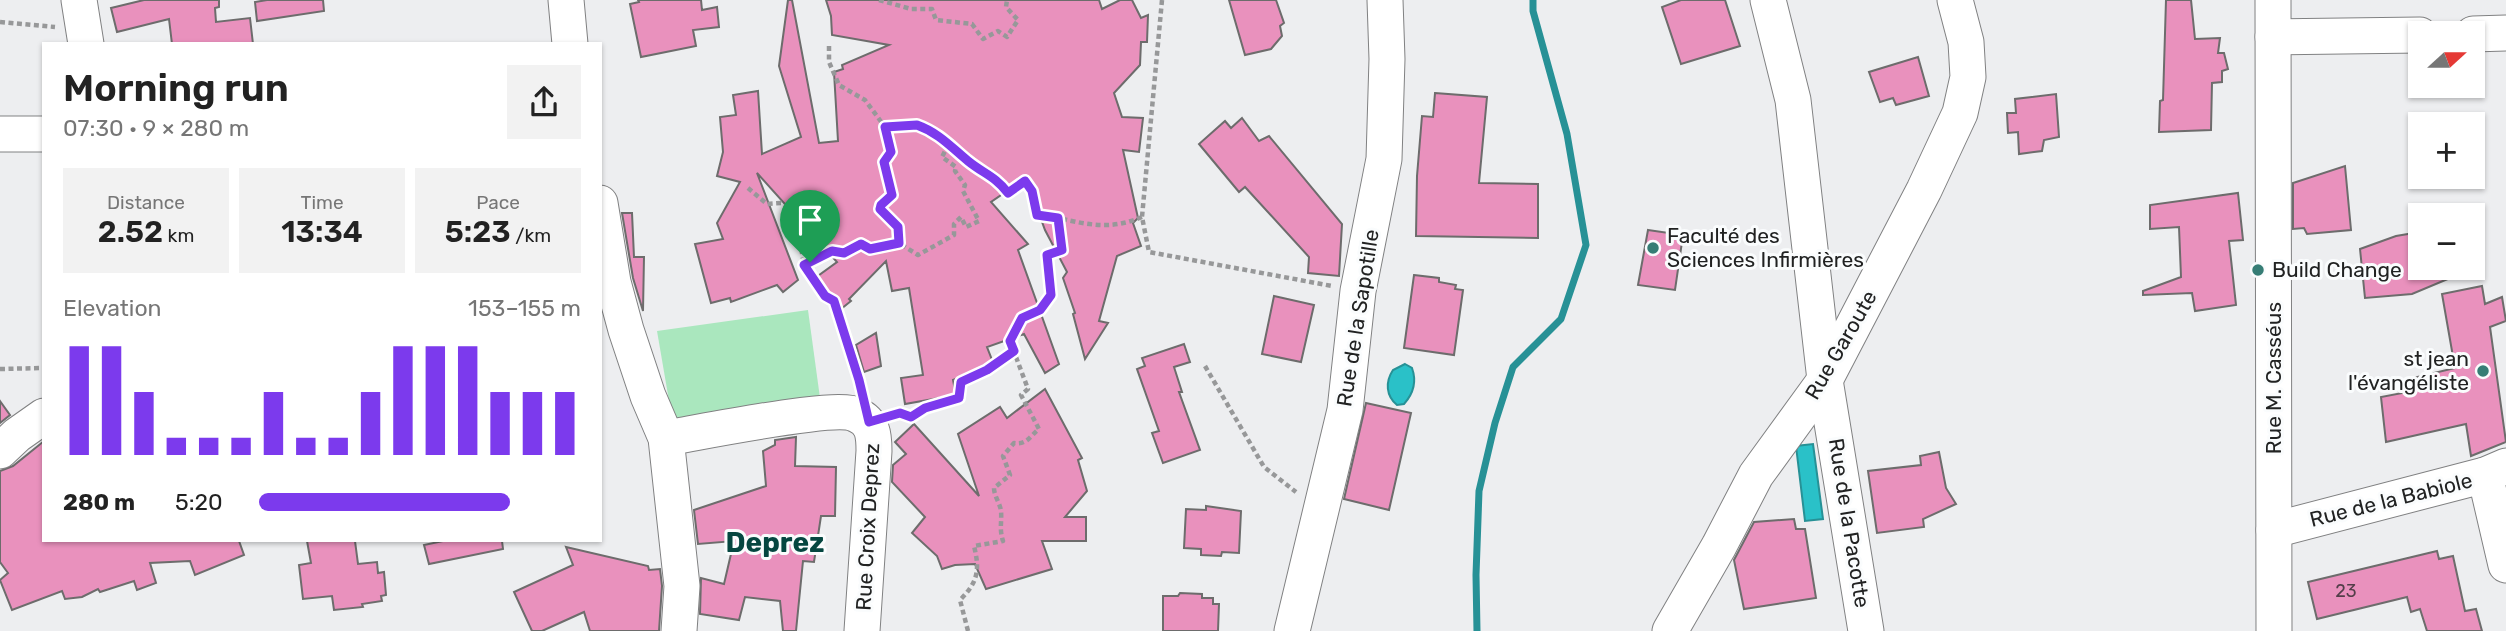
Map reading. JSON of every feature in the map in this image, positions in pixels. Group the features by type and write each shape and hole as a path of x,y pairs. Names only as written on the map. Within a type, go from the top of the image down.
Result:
{"street":[{"path":"566,0 570,42"},
{"name":"Rue de la Sapotille","path":"1292,631 1345,410 1359,290 1384,159 1388,60 1385,0"},
{"name":"Rue de la Pacotte","path":"1768,0 1793,100 1825,380 1866,631"},
{"name":"Rue Garoute","path":"1670,631 1720,546 1756,475 1825,380 1924,190 1960,113 1968,77 1966,42 1955,0"},
{"name":"Rue M. Casséus","path":"2273,0 2274,631"},
{"path":"2485,34 2506,33"},
{"path":"2273,37 2408,35"},
{"path":"0,134 42,134"},
{"path":"602,214 614,282 613,333 648,396 666,438 682,586 679,631"},
{"name":"Rue Croix Deprez","path":"666,438 800,415 838,412 855,413 869,422 874,435 874,451 862,631"},
{"path":"0,451 42,417"},
{"path":"2496,471 2506,565"},
{"name":"Rue de la Babiole","path":"2274,530 2496,471"}],"path":[{"path":"879,0 911,9 932,9 936,20 972,23 983,39 998,32 1007,37 1018,20 1006,7 1007,0"},
{"path":"1162,0 1142,216 1149,252 1359,290"},
{"path":"0,22 83,24"},
{"path":"829,46 828,62 839,85 865,100 885,127 891,152 884,162 892,195 880,209 898,227 899,243"},
{"path":"885,127 917,125 932,131 977,168 991,174 1008,193 1025,181 1032,191 1037,215 1107,226 1122,225 1142,216"},
{"path":"804,265 832,251 844,253 861,244 870,249 899,243 918,255 954,235 954,224 961,217 966,227 979,221 963,191 965,185 955,171 956,167 942,157 948,145"},
{"path":"748,188 767,204 781,203 795,211 804,265 825,296 834,301 869,422 900,413 911,417 925,408 959,398 961,382 987,370 1014,351"},
{"path":"968,631 960,600 970,590 979,567 974,546 1003,541 999,528 1001,510 993,491 1010,475 1003,456 1014,443 1026,442 1039,429 1021,395 1028,389 1010,341 1022,318 1040,310 1051,295 1047,255 1062,250 1058,218"},
{"path":"1205,366 1264,467 1319,510"},
{"path":"0,369 42,368"}],"green space":[{"path":"808,310 820,398 673,424 657,331"}],"water":[{"path":"1405,364 1412,368 1413,388 1404,404 1397,405 1389,393 1389,379 1393,370"},
{"path":"1813,444 1823,519 1805,521 1796,446"}],"building":[{"path":"144,0 219,0 219,7 215,8 216,22 250,18 253,42 172,42 169,19 117,32 111,8"},
{"path":"323,0 324,11 257,21 255,2"},
{"path":"638,0 701,0 702,10 717,7 719,27 693,30 696,46 641,57 630,4 639,2"},
{"path":"788,0 792,0 819,143 838,141 834,72 843,69 842,65 889,45 832,35 831,16 826,0 1099,0 1102,9 1120,0 1132,0 1141,18 1148,15 1147,42 1141,42 1140,65 1114,93 1122,117 1143,118 1139,152 1123,150 1138,218 1133,223 1141,246 1117,256 1099,321 1108,323 1085,359 1073,314 1075,313 1063,278 1067,272 1045,230 1026,178 991,202 1028,244 1018,250 1059,364 1045,373 1024,334 987,347 994,365 953,380 956,395 905,404 901,378 923,375 909,288 892,291 886,261 849,299 851,301 836,313 811,281 837,262 757,173 798,280 783,292 777,285 731,302 730,298 711,303 695,244 723,239 717,223 740,182 717,176 723,152 720,117 736,115 733,95 758,91 762,154 801,137 779,66"},
{"path":"1229,0 1276,0 1284,23 1280,26 1282,36 1271,49 1245,55"},
{"path":"1681,0 1725,0 1740,46 1681,64 1662,7"},
{"path":"2166,0 2191,0 2195,39 2220,38 2218,53 2224,53 2228,69 2222,71 2222,82 2212,83 2211,130 2159,132 2160,101 2163,100"},
{"path":"1918,57 1929,96 1896,105 1893,98 1880,102 1869,72"},
{"path":"1435,93 1487,97 1479,183 1538,184 1538,238 1416,236 1422,116 1433,117"},
{"path":"2056,94 2059,137 2044,140 2042,151 2019,154 2018,132 2008,133 2007,113 2016,113 2015,99"},
{"path":"1242,118 1259,141 1269,136 1342,224 1339,276 1308,273 1309,257 1245,187 1239,192 1199,144 1225,121 1231,128"},
{"path":"2345,166 2351,230 2307,234 2304,228 2293,229 2293,183"},
{"path":"2238,193 2243,240 2229,241 2236,305 2195,311 2192,293 2143,295 2143,291 2181,277 2179,227 2150,229 2150,205"},
{"path":"622,213 632,213 634,257 644,257 643,311 633,278"},
{"path":"1648,230 1683,235 1675,290 1638,285"},
{"path":"2408,234 2408,280 2445,280 2412,294 2365,298 2360,249"},
{"path":"1414,275 1439,278 1439,282 1456,285 1455,289 1463,290 1454,355 1404,348"},
{"path":"2482,286 2485,304 2502,297 2506,321 2490,327 2506,442 2471,456 2466,424 2386,442 2381,397 2413,391 2413,378 2455,368 2442,294"},
{"path":"1274,296 1314,305 1301,362 1262,354"},
{"path":"876,333 881,366 864,372 856,345"},
{"path":"1184,344 1190,362 1174,367 1182,392 1179,392 1200,450 1163,463 1152,433 1159,431 1137,369 1145,366 1142,358"},
{"path":"1045,389 1082,458 1078,460 1087,491 1065,517 1086,517 1086,541 1042,541 1052,569 986,589 975,564 942,569 937,556 912,533 925,517 892,482 893,465 906,454 895,442 914,424 979,496 958,434 1000,407 1007,418"},
{"path":"0,401 10,415 0,423"},
{"path":"1366,403 1411,413 1389,510 1344,499"},
{"path":"796,437 795,466 836,467 835,516 821,516 814,562 803,561 796,631 783,631 780,601 745,597 739,620 700,614 701,578 724,584 734,541 698,544 694,510 766,486 763,451 775,445 775,440"},
{"path":"42,443 42,542 239,542 244,555 195,575 190,561 150,563 156,583 137,590 134,581 100,592 98,589 82,597 65,599 62,591 12,610 0,580 8,573 0,562 0,471 13,466"},
{"path":"1939,452 1946,488 1956,504 1923,519 1924,527 1877,533 1868,471 1921,465 1920,456"},
{"path":"1206,506 1241,511 1239,553 1201,555 1201,549 1184,548 1186,509 1206,510"},
{"path":"1794,519 1796,529 1805,529 1816,598 1744,609 1734,560 1754,522"},
{"path":"307,542 355,542 358,564 377,562 378,573 384,572 386,595 381,596 382,601 362,604 363,607 334,610 332,596 303,599 299,565 311,563"},
{"path":"438,542 502,542 503,549 429,564 424,545"},
{"path":"566,547 648,566 649,570 660,569 662,586 659,631 590,631 584,612 542,631 532,631 514,592 573,565"},
{"path":"2437,551 2439,559 2453,556 2465,611 2476,609 2482,631 2427,631 2420,609 2411,612 2407,597 2317,619 2308,582"},
{"path":"1180,593 1202,594 1202,598 1213,598 1213,604 1219,604 1218,631 1163,631 1163,596 1178,596"}],"waterway":[{"path":"1477,631 1479,491 1495,423 1513,367 1561,319 1586,245 1567,134 1533,11 1533,0"}],"place":[{"name":"Faculté des Sciences Infirmières","path":"1653,248"},
{"name":"Build Change","path":"2258,270"},
{"name":"st jean l'évangéliste","path":"2483,371"}],"district":[{"name":"Deprez","path":"775,542"}],"route":[{"path":"917,125 932,131 970,163 991,174 1008,193 1025,181 1032,191 1037,215 1058,218 1062,250 1047,255 1051,295 1040,310 1022,318 1010,341 1014,351 987,370 961,382 959,398 925,408 911,417 900,413 869,422 834,301 825,296 814,282 804,265 810,262 832,251 844,253 861,244 870,249 899,243 898,227 880,209 892,195 884,162 891,152 885,127 917,125"}]}
